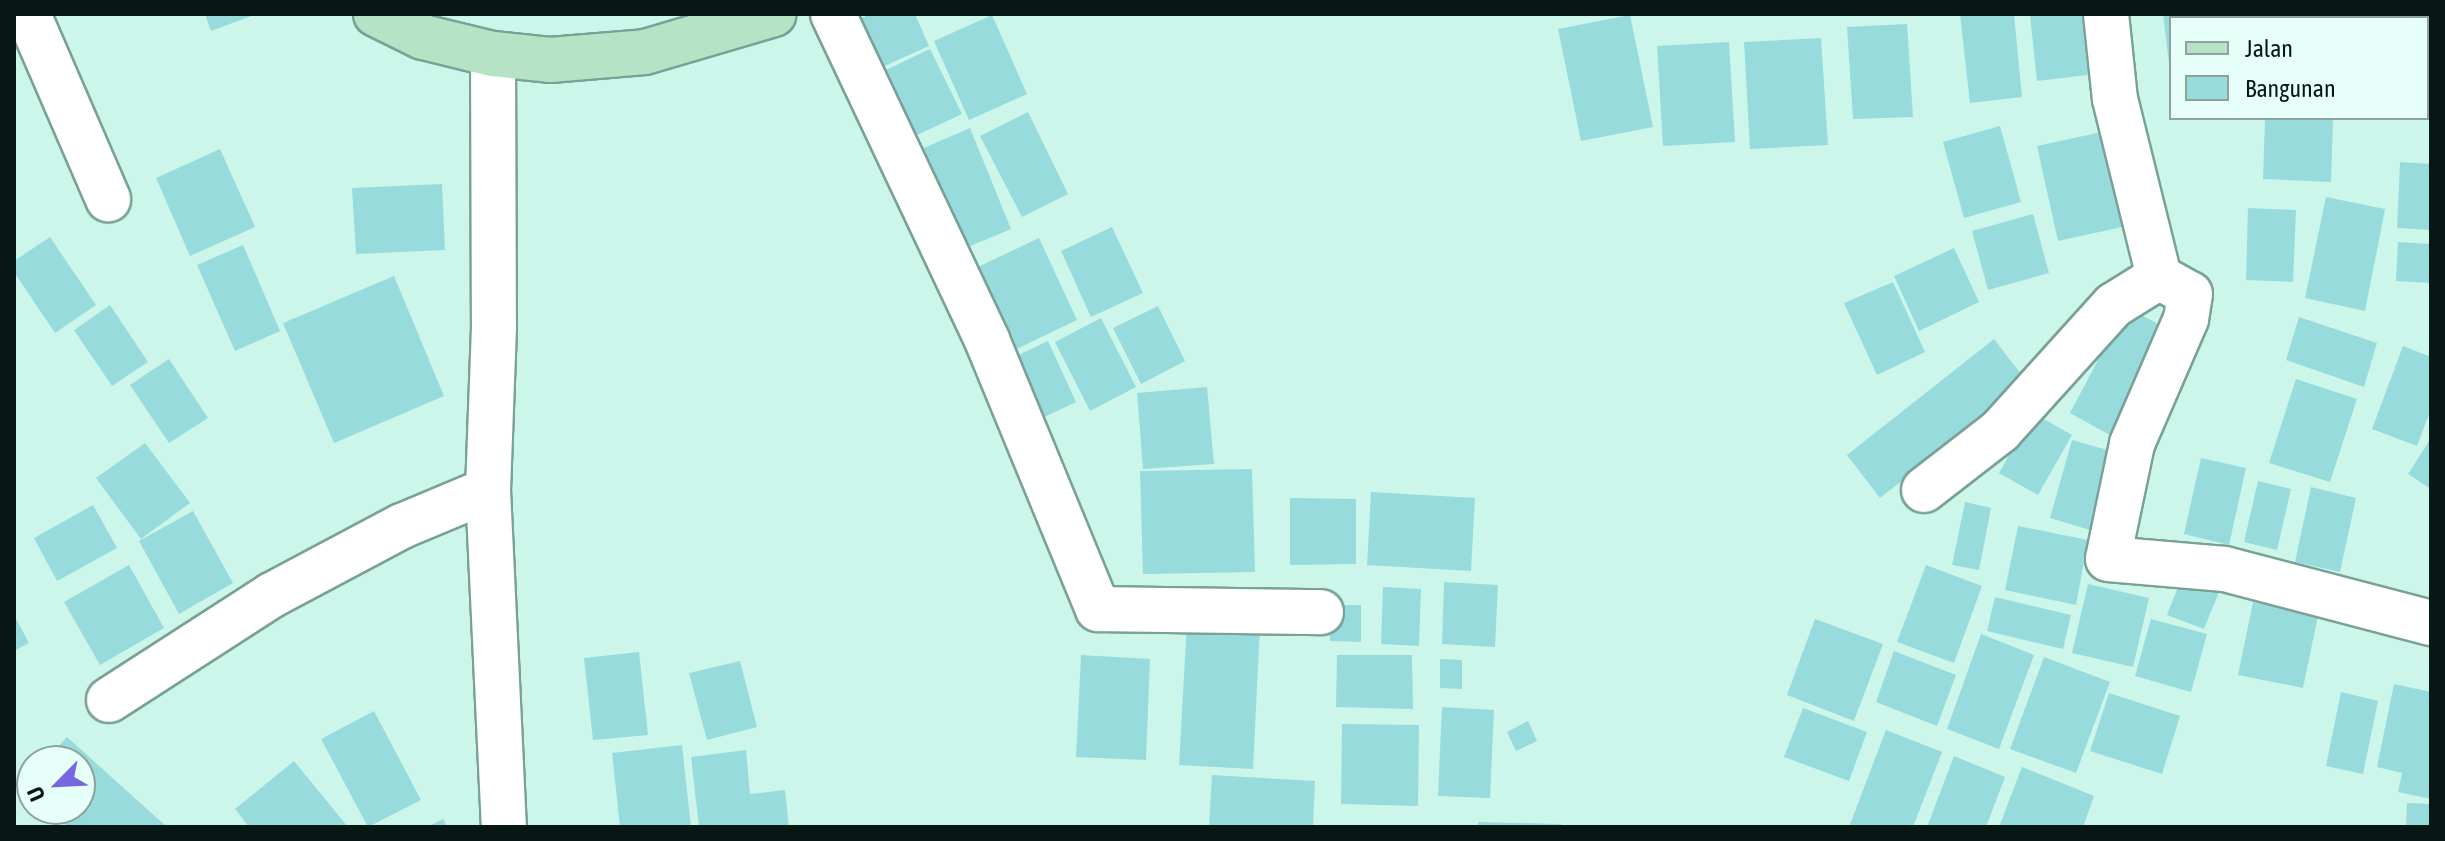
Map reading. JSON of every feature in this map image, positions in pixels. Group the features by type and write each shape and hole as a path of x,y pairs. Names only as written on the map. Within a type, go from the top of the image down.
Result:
{"main road":[{"path":"376,14 423,37 493,54 550,60 645,52 774,14"}],"street":[{"path":"28,14 108,199"},
{"path":"833,14 987,340 1098,609 1321,612"},
{"path":"2106,14 2115,99 2159,277 2190,294 2186,319 2132,444 2108,559 2225,569 2431,623"},
{"path":"493,54 494,327 488,490 504,827"},
{"path":"1924,490 2000,431 2114,305 2159,277"},
{"path":"109,700 272,595 402,526 488,490"}],"building":[{"path":"205,14 257,14 211,31"},
{"path":"871,14 915,14 929,46 867,74 845,25"},
{"path":"1960,14 2014,14 2022,97 1970,103"},
{"path":"2030,14 2082,14 2088,75 2037,81"},
{"path":"2163,14 2225,14 2169,16 2169,63"},
{"path":"2242,14 2303,14 2303,16"},
{"path":"2431,14 2431,105 2429,16 2374,16"},
{"path":"992,15 1027,94 969,120 934,41"},
{"path":"1630,15 1653,127 1581,141 1558,29"},
{"path":"1907,24 1913,117 1853,119 1847,27"},
{"path":"1821,38 1828,145 1750,149 1744,42"},
{"path":"1729,42 1735,142 1663,146 1657,46"},
{"path":"930,49 962,114 900,143 869,78"},
{"path":"1028,112 1068,194 1022,217 980,136"},
{"path":"2265,120 2333,120 2331,182 2263,179"},
{"path":"2000,126 2021,202 1964,218 1943,142"},
{"path":"970,128 1011,229 961,250 919,150"},
{"path":"2111,130 2131,225 2058,241 2037,146"},
{"path":"220,149 255,227 190,256 156,178"},
{"path":"2400,162 2431,164 2431,230 2397,228"},
{"path":"442,184 445,250 356,254 352,188"},
{"path":"2326,197 2385,209 2365,311 2305,298"},
{"path":"2248,208 2296,210 2293,282 2246,280"},
{"path":"2033,214 2049,273 1988,290 1972,231"},
{"path":"1112,227 1143,293 1091,317 1061,251"},
{"path":"50,237 96,305 55,333 14,272 14,261"},
{"path":"1039,238 1077,320 1002,356 963,274"},
{"path":"2398,242 2431,244 2431,283 2396,281"},
{"path":"243,245 280,331 235,351 197,265"},
{"path":"1954,248 1979,302 1919,331 1894,276"},
{"path":"394,276 444,396 334,443 283,323"},
{"path":"1893,282 1925,352 1877,375 1844,303"},
{"path":"110,305 148,362 112,386 74,330"},
{"path":"1158,306 1185,361 1141,384 1113,328"},
{"path":"2126,307 2175,333 2119,440 2070,413"},
{"path":"2299,317 2377,343 2364,387 2286,360"},
{"path":"1101,318 1136,387 1090,411 1055,342"},
{"path":"1994,339 2027,382 1880,498 1847,455"},
{"path":"1048,341 1076,402 1034,422 1006,361"},
{"path":"2403,346 2431,357 2431,409 2417,446 2372,429"},
{"path":"169,359 208,418 169,443 130,385"},
{"path":"2296,379 2357,399 2330,482 2269,463"},
{"path":"1207,387 1214,464 1143,469 1137,393"},
{"path":"2033,413 2072,435 2038,495 1999,473"},
{"path":"2431,438 2431,489 2408,474"},
{"path":"2072,440 2122,454 2100,533 2050,518"},
{"path":"145,443 190,503 141,539 96,478"},
{"path":"2201,458 2246,468 2229,545 2184,534"},
{"path":"1252,469 1255,572 1143,574 1140,471"},
{"path":"2258,481 2291,489 2277,550 2244,542"},
{"path":"2311,487 2356,498 2340,572 2295,562"},
{"path":"1371,492 1475,498 1471,571 1367,565"},
{"path":"1290,498 1356,499 1356,564 1290,565"},
{"path":"1965,502 1991,508 1979,570 1952,565"},
{"path":"93,505 117,548 57,581 34,538"},
{"path":"193,511 233,583 179,614 139,541"},
{"path":"2018,526 2088,540 2076,605 2005,590"},
{"path":"129,565 164,628 100,665 64,602"},
{"path":"1926,565 1982,586 1954,663 1897,642"},
{"path":"2182,577 2219,592 2204,629 2167,615"},
{"path":"1444,582 1498,585 1495,647 1442,644"},
{"path":"2088,584 2149,598 2133,667 2072,653"},
{"path":"1383,587 1421,589 1419,646 1381,644"},
{"path":"1995,597 2071,615 2063,649 1987,631"},
{"path":"2253,602 2318,616 2303,688 2238,675"},
{"path":"1329,605 1361,605 1361,642 1330,641"},
{"path":"14,615 29,643 14,651"},
{"path":"1815,619 1883,644 1854,721 1787,695"},
{"path":"2151,619 2207,634 2191,692 2135,676"},
{"path":"1187,622 1260,627 1253,769 1179,765"},
{"path":"1981,634 2034,655 1999,749 1947,729"},
{"path":"1894,651 1956,675 1937,726 1876,702"},
{"path":"639,652 648,735 593,740 584,658"},
{"path":"1081,655 1150,659 1146,760 1076,757"},
{"path":"1337,655 1412,655 1413,709 1336,707"},
{"path":"2044,657 2110,682 2076,773 2010,749"},
{"path":"1440,659 1462,660 1462,689 1440,688"},
{"path":"740,661 757,727 707,740 689,673"},
{"path":"2394,684 2431,692 2431,799 2398,792 2402,773 2377,767"},
{"path":"2341,692 2378,701 2363,774 2326,766"},
{"path":"2109,693 2180,716 2162,774 2090,751"},
{"path":"1442,707 1494,710 1490,798 1438,796"},
{"path":"1803,708 1867,732 1849,781 1784,757"},
{"path":"374,711 421,800 368,827 321,739"},
{"path":"1528,721 1537,741 1516,751 1507,732"},
{"path":"1342,724 1419,725 1418,806 1341,804"},
{"path":"1886,730 1942,752 1913,827 1849,827"},
{"path":"67,737 76,745 60,745"},
{"path":"682,745 691,827 620,827 612,753"},
{"path":"746,750 750,794 785,790 789,827 699,827 691,757"},
{"path":"1954,756 2005,777 1986,827 1927,827"},
{"path":"294,761 348,827 249,827 235,809"},
{"path":"96,763 167,827 66,825 96,825"},
{"path":"2022,767 2094,796 2083,827 1999,827"},
{"path":"1212,775 1315,781 1313,827 1209,827"},
{"path":"2407,803 2431,804 2431,827 2406,827"},
{"path":"443,819 447,827 427,827"},
{"path":"1478,822 1561,824 1561,827 1478,827"}]}
